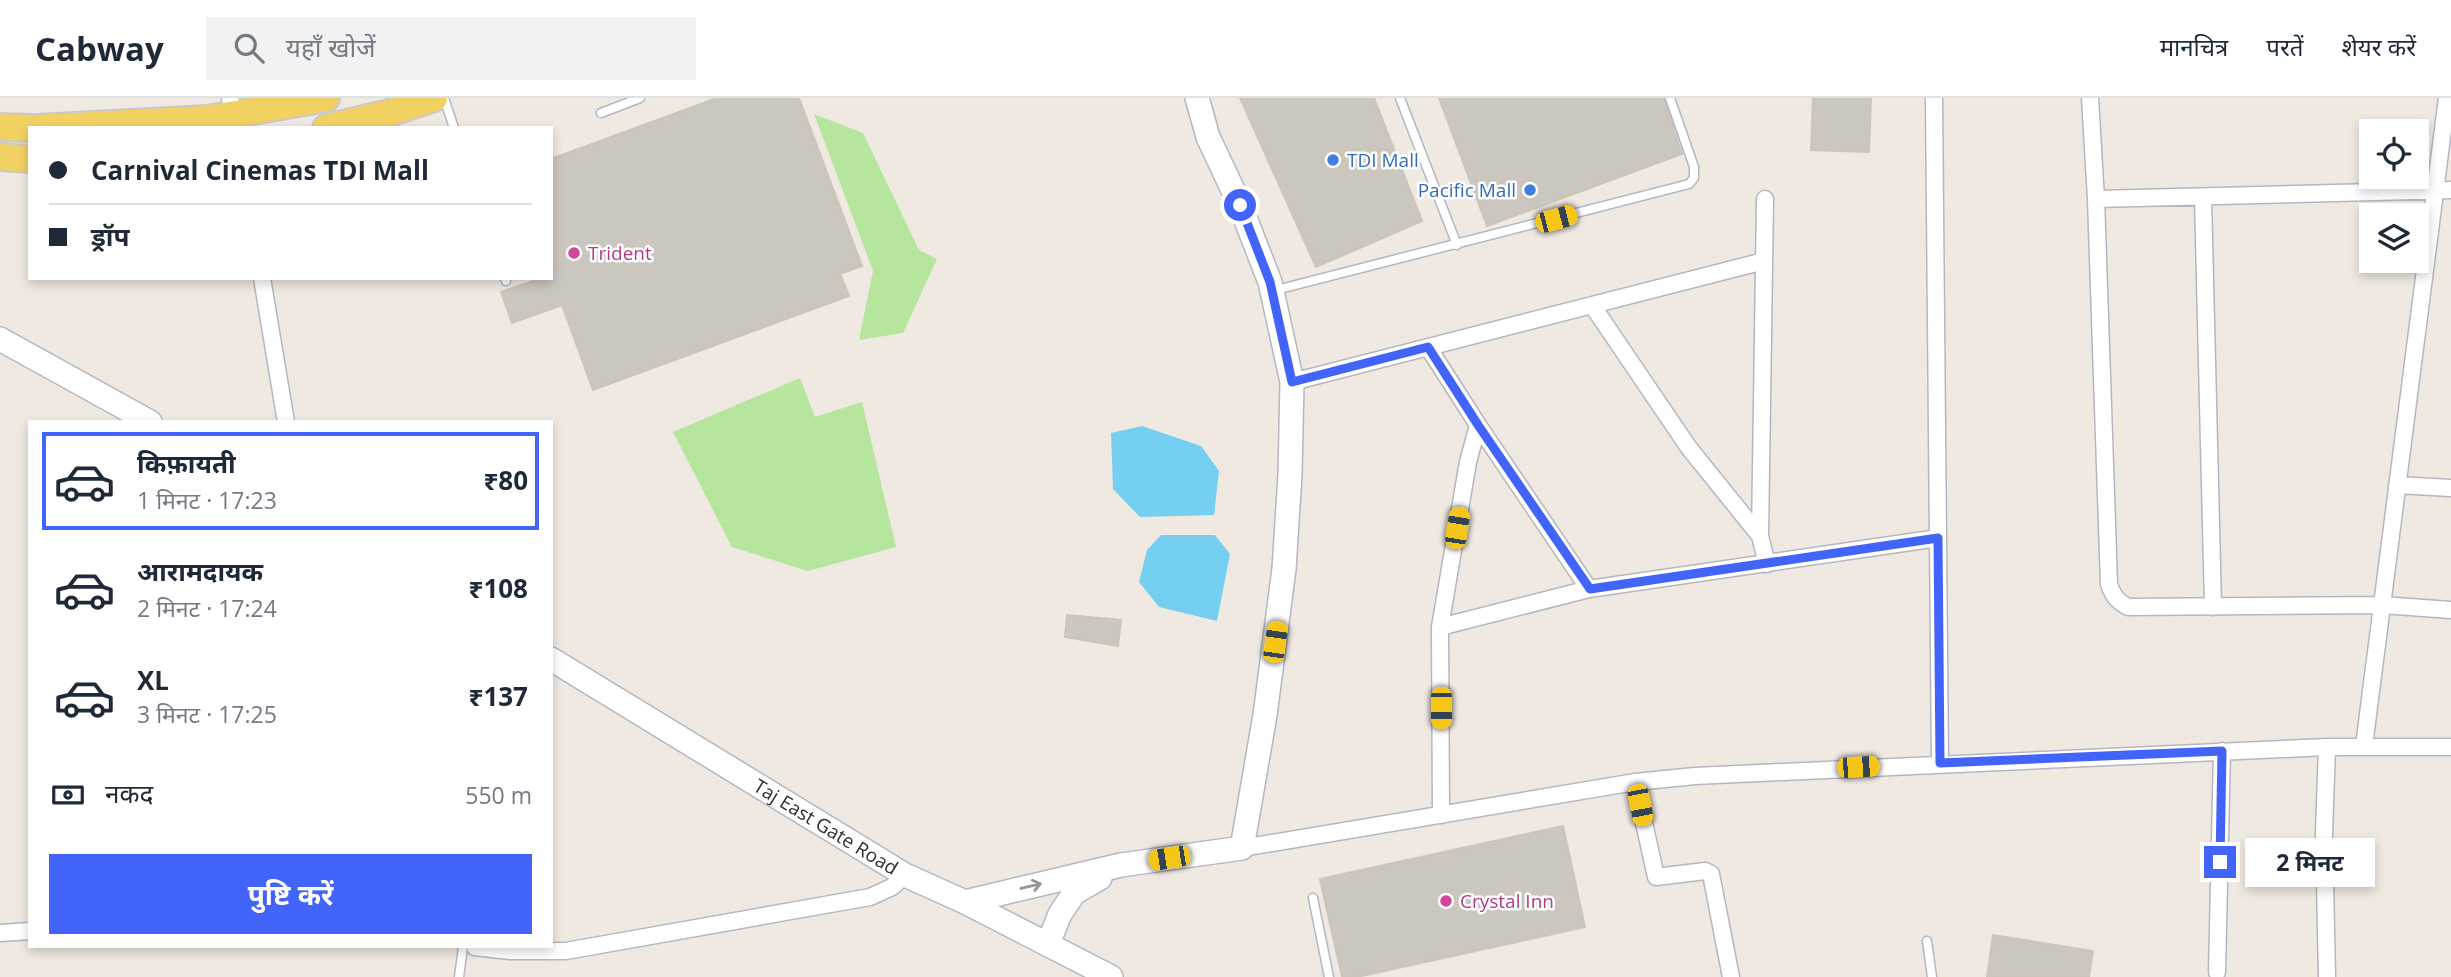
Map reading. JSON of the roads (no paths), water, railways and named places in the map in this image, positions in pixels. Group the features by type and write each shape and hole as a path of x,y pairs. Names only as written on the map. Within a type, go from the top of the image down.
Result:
{"main road":[{"path":"85,126 181,122 326,98"},
{"path":"335,126 390,113 434,98"},
{"path":"1178,98 1208,137"},
{"path":"965,902 1121,865 1242,848 1265,715 1284,569 1292,382 1272,291 1240,205 1208,137 1197,98"},
{"path":"0,127 28,128"},
{"path":"0,157 28,159"},
{"path":"0,339 146,420"},
{"name":"Taj East Gate Road","path":"553,660 905,875 965,902 1111,977"},
{"path":"1048,944 1060,914 1074,893 1121,865"}],"street":[{"path":"1934,98 1940,763"},
{"path":"2090,98 2109,584 2118,602 2128,607 2382,606 2451,610"},
{"path":"2364,746 2397,485 2443,190 2447,98"},
{"path":"2096,199 2443,190"},
{"path":"2203,198 2213,607"},
{"path":"1765,200 1760,536 1767,564"},
{"path":"1292,382 1764,261"},
{"path":"262,280 286,420"},
{"path":"1592,305 1689,447 1760,536"},
{"path":"1428,347 1590,589"},
{"path":"1441,815 1440,627 1468,461 1478,425"},
{"path":"2397,485 2451,488"},
{"path":"1440,627 1590,589 1938,538"},
{"path":"1242,848 1635,782 1695,776 2222,751 2364,746 2451,747"},
{"path":"2327,747 2324,834 2327,977"},
{"path":"2217,972 2222,751"},
{"path":"1635,782 1656,877 1705,871 1711,874 1731,977"},
{"path":"484,948 566,951 870,897 892,887 905,875"},
{"path":"0,933 28,931"}],"lane":[{"path":"444,98 453,126"},
{"path":"601,113 640,98"},
{"path":"1400,98 1457,245"},
{"path":"1272,291 1689,184 1693,178 1694,167 1670,98"},
{"path":"1313,898 1329,977"},
{"path":"1927,941 1932,977"},
{"path":"459,977 463,948"}],"water":[{"path":"1142,426 1201,446 1219,471 1214,515 1140,517 1113,489 1111,433"},
{"path":"1161,535 1215,535 1230,554 1217,621 1159,607 1139,582 1147,550"}],"place":[{"name":"TDI Mall","path":"1333,160"},
{"name":"Pacific Mall","path":"1530,190"},
{"name":"Trident","path":"574,253"},
{"name":"Crystal Inn","path":"1446,901"}]}
